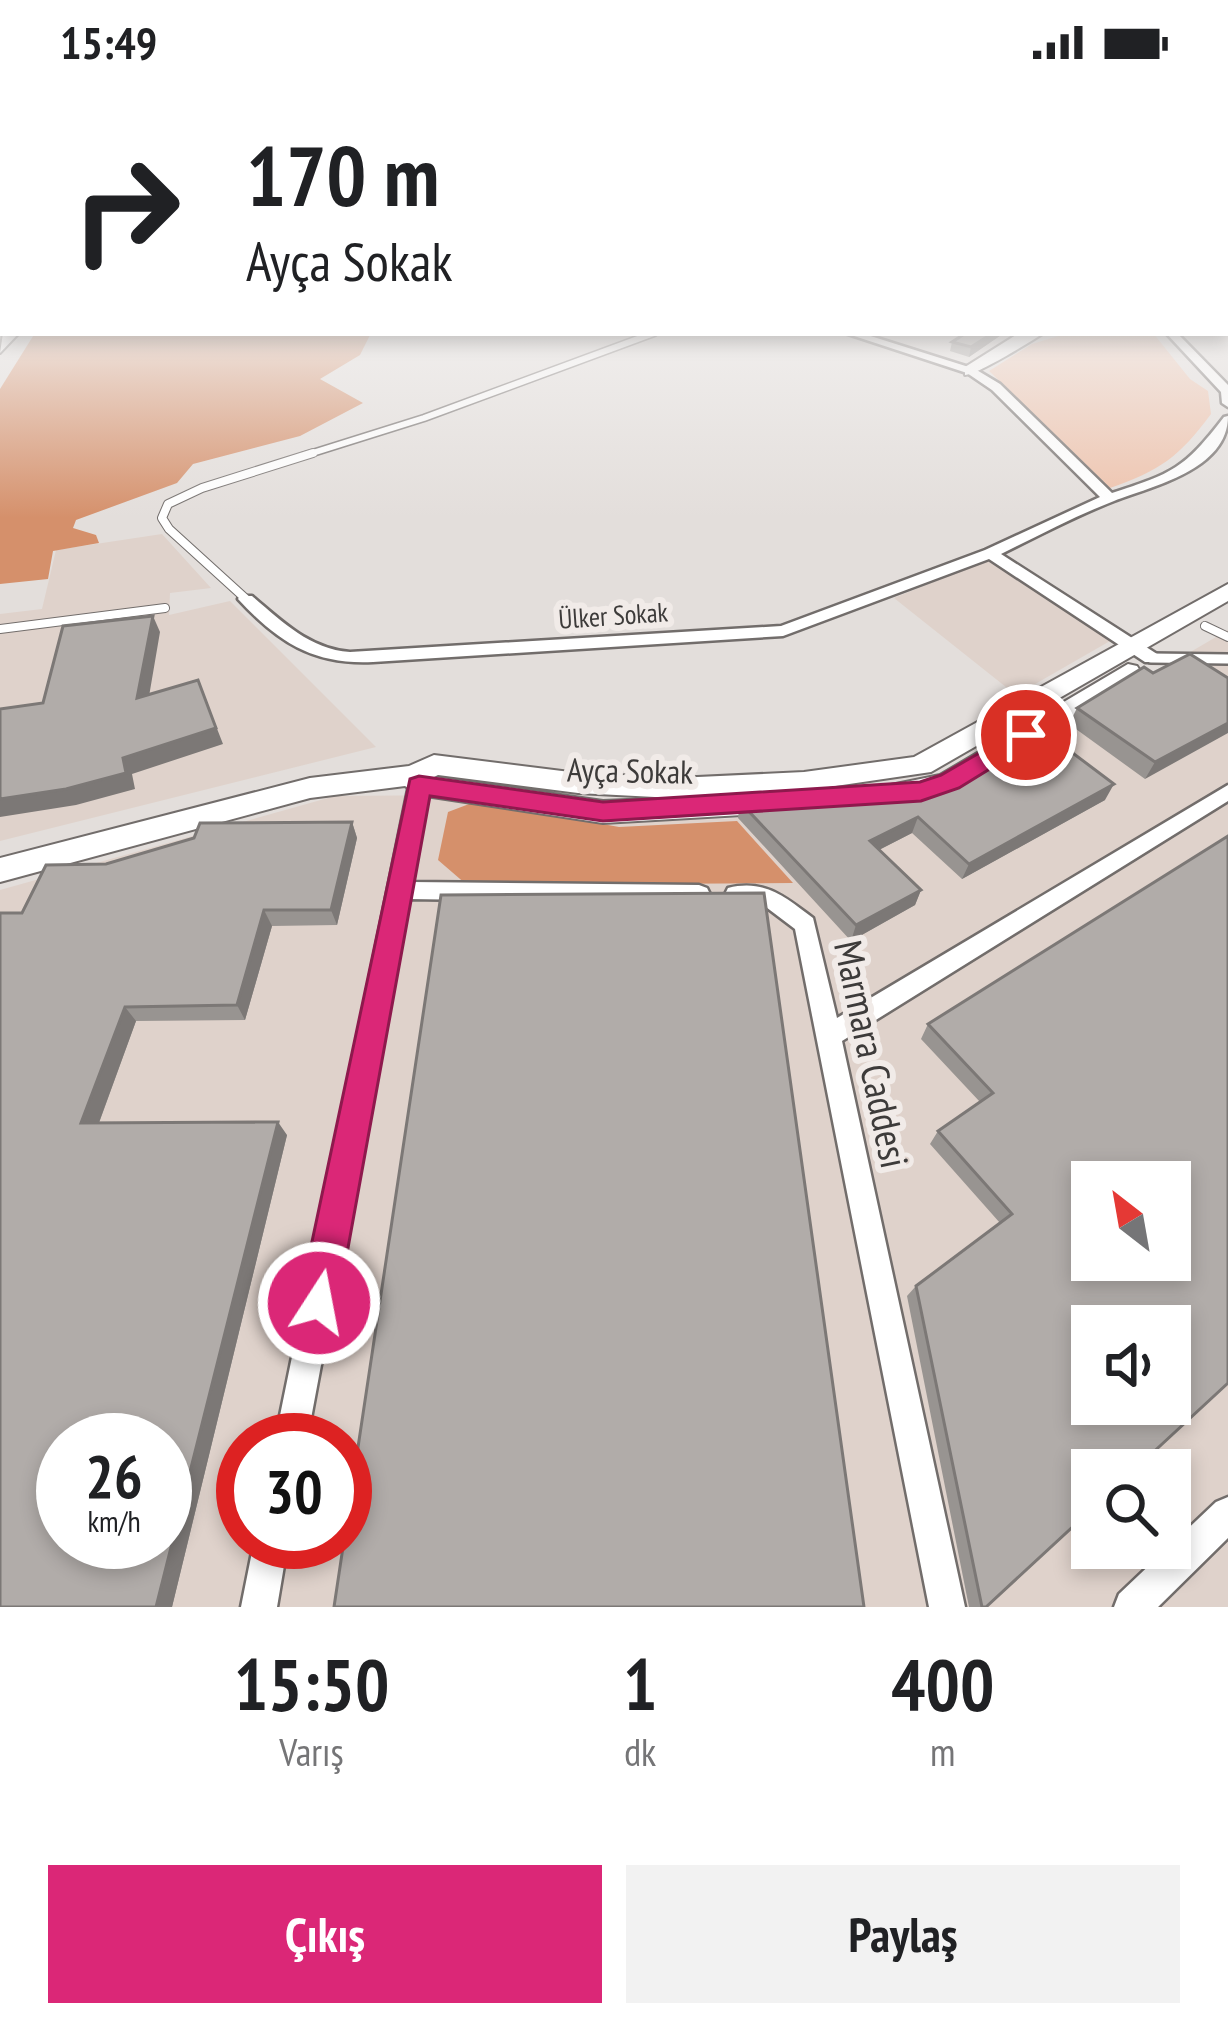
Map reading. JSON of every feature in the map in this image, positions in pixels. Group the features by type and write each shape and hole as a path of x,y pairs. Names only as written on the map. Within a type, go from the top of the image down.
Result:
{"street":[{"path":"980,376 1109,497"},
{"path":"1213,376 1227,391 1228,403"},
{"name":"Ülker Sokak","path":"246,599 310,651 344,661 403,653 783,631 991,553 1109,497 1166,480 1199,459 1228,420"},
{"path":"991,553 1143,652 1228,591"},
{"name":"Ayça Sokak","path":"0,870 310,788 417,780 603,812 921,791 950,782 1143,652 1220,625"},
{"path":"296,1413 400,890 417,780"},
{"path":"828,1036 1228,792"},
{"name":"Marmara Caddesi","path":"400,890 767,895 805,925 946,1607"},
{"path":"1132,1607 1228,1514"},
{"path":"259,1607 266,1569"}],"lane":[{"path":"246,599 169,530 162,518 168,504 202,488 424,418 537,376"},
{"path":"0,629 165,608"},
{"path":"1143,652 1228,658"}],"shaded area":[{"path":"8,376 325,376 320,379 363,403 300,436 193,464 177,483 76,520 73,528 96,535 99,543 53,551 48,579 0,584 0,389"},
{"path":"994,376 1188,376 1208,391 1211,414 1189,441 1143,475 1110,488"},
{"path":"162,534 211,588 170,593 169,615 230,601 376,747 0,841 0,614 42,609 56,550"},
{"path":"990,559 1110,641 1016,695 894,598"},
{"path":"1228,630 1228,1607 0,1607 0,890 335,796 462,795 617,822 725,819 944,796"},
{"path":"477,801 619,827 737,821 793,883 467,885 438,860 448,812"}],"building":[{"path":"153,616 137,698 198,680 216,728 123,758 126,773 0,799 0,709 43,703 63,626"},
{"path":"1190,654 1228,678 1228,723 1155,762 1077,708 1144,667 1153,673"},
{"path":"1042,730 1114,784 969,864 918,817 870,841 921,890 856,925 740,802 928,789 969,777"},
{"path":"352,822 331,910 264,910 237,1005 125,1007 81,1123 278,1122 192,1464 192,1413 36,1413 36,1569 166,1569 156,1607 0,1607 0,913 22,913 46,865 106,864 194,838 200,823"},
{"path":"1228,836 1228,1383 1191,1417 1191,1305 1071,1305 1071,1425 1183,1425 1157,1449 1071,1449 1071,1528 982,1607 916,1286 1012,1214 938,1131 993,1093 928,1024"},
{"path":"764,893 864,1607 334,1607 340,1569 372,1569 372,1413 363,1413 441,895"}],"route":[{"path":"319,1303 419,785 603,812 921,791 950,782 1026,735"}]}
